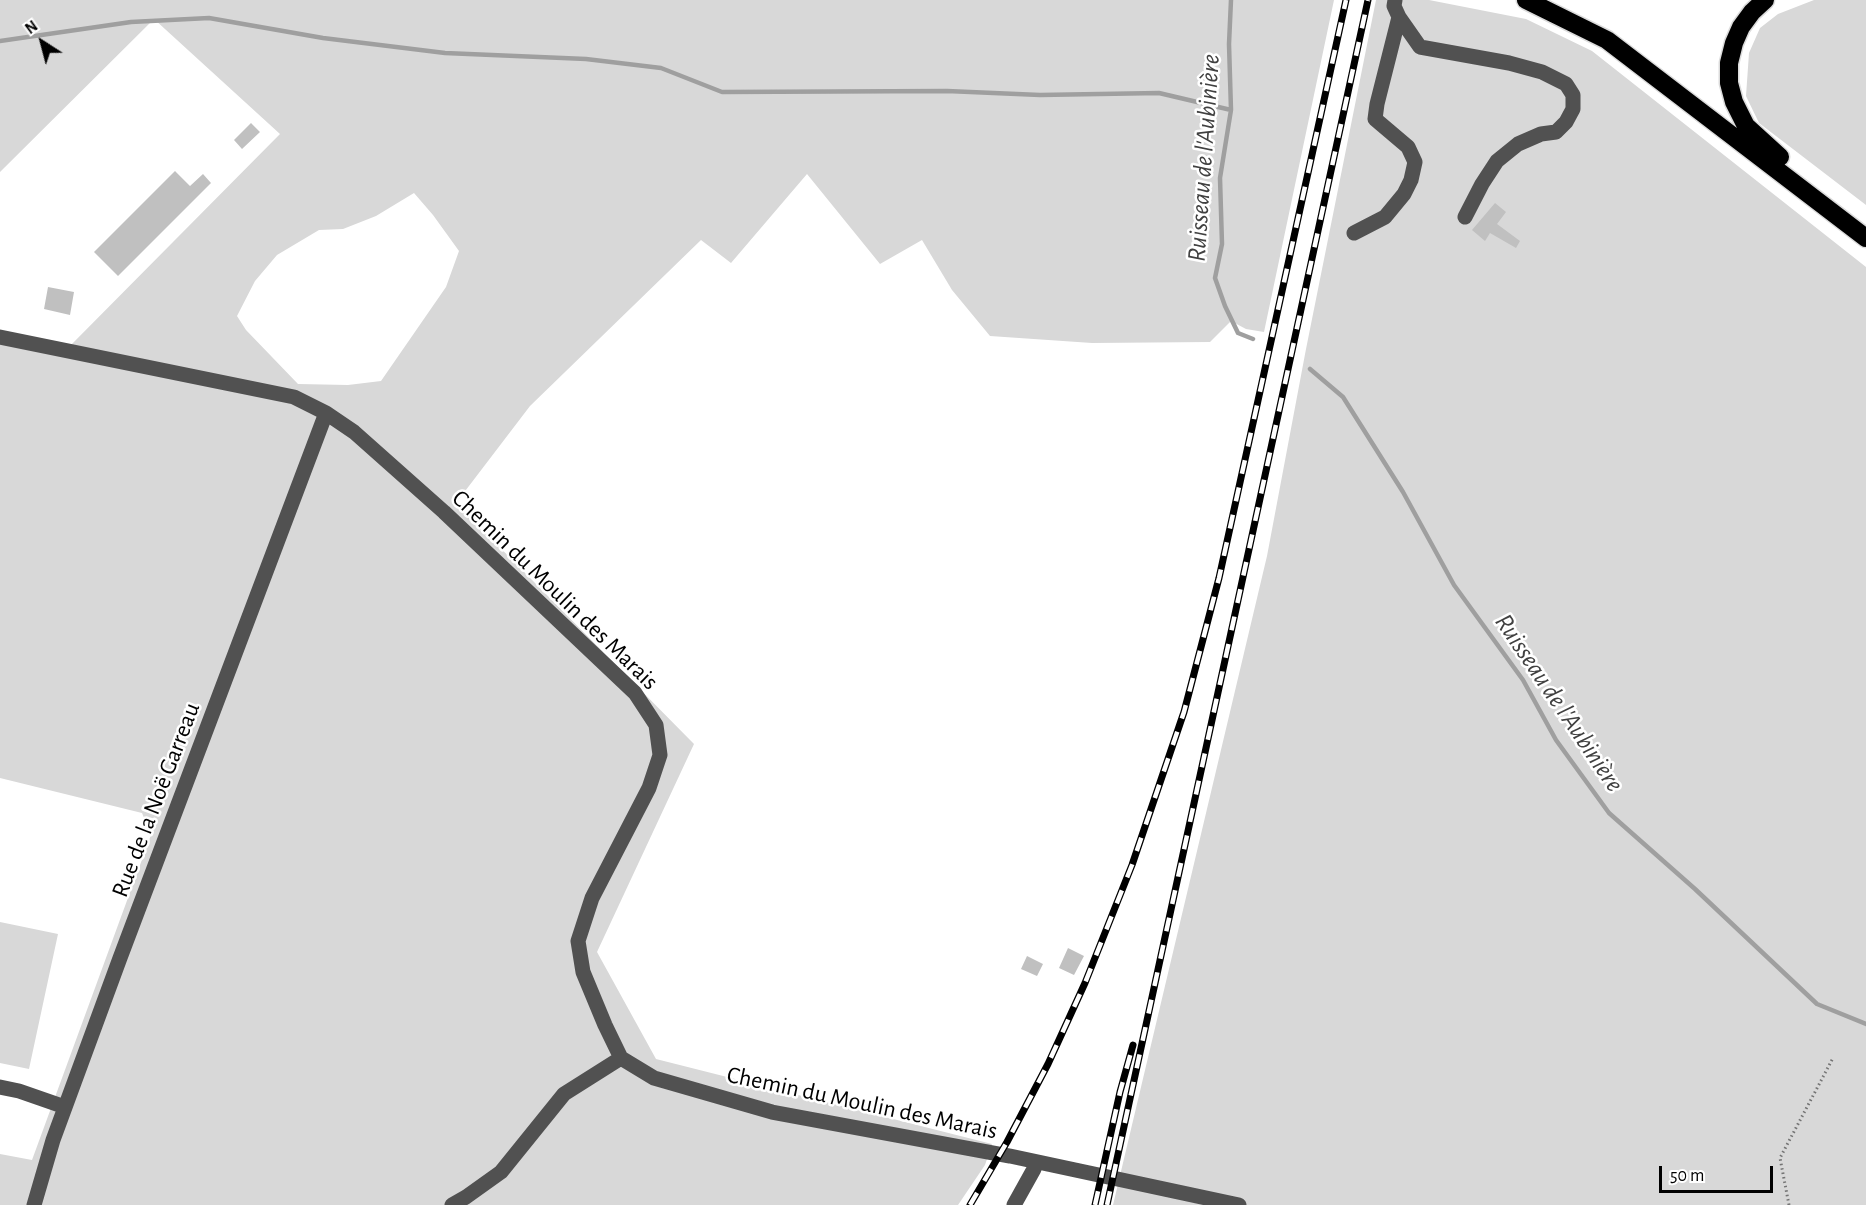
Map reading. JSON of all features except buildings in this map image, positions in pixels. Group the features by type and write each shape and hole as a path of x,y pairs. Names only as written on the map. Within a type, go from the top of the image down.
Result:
{"highway":[{"path":"1526,0 1607,40 1866,238"},
{"path":"1765,0 1741,27 1734,43 1729,83 1734,102 1746,126 1765,145 1866,225"}],"street":[{"path":"1395,0 1394,6 1399,17 1420,47 1500,61 1542,72 1566,84 1573,95 1573,109 1566,122 1556,132 1541,134 1518,144 1497,161 1465,217"},
{"path":"1354,234 1385,217 1412,180 1415,162 1408,147 1375,119 1399,17"},
{"name":"Chemin du Moulin des Marais","path":"0,337 294,398 326,413 354,432 635,693 656,725 660,755 649,788 592,898 578,941 583,972 621,1058 654,1078 772,1112 1035,1162 1239,1205"},
{"name":"Rue de la Noë Garreau","path":"34,1205 65,1107 326,413"},
{"path":"452,1205 501,1172 564,1094 621,1058"},
{"path":"0,1087 65,1107"},
{"path":"1014,1205 1034,1169 1035,1162"}],"path":[{"path":"1789,1205 1780,1158 1833,1058"}],"shaded area":[{"path":"0,0 1334,0 1264,332 1246,329 1231,321 1210,342 1092,343 990,336 952,290 922,240 880,264 807,174 731,263 701,240 530,406 456,503 694,744 597,952 656,1059 992,1144 985,1165 958,1205 0,1205 0,1154 32,1160 151,835 142,813 0,778 0,337 66,350 280,134 154,19 0,172","holes":["414,193 459,251 446,287 381,381 348,385 298,384 246,330 237,316 255,281 277,255 319,230 343,229 376,216"]},
{"path":"1376,0 1429,0 1526,19 1592,51 1866,267 1866,1205 1113,1205 1267,556"},
{"path":"1814,0 1866,0 1866,205 1759,123 1746,96 1749,53 1760,28 1778,14"},
{"path":"0,922 58,934 29,1069 0,1063"}],"waterway":[{"name":"Ruisseau de l'Aubinière","path":"1231,0 1229,44 1231,110 1220,178 1222,244 1215,278 1238,333 1253,339"},
{"path":"0,41 131,22 209,18 323,38 445,53 586,59 661,68 722,92 947,91 1040,95 1159,93 1231,110"},
{"name":"Ruisseau de l'Aubinière","path":"1310,369 1343,397 1403,492 1454,585 1523,680 1556,740 1609,813 1695,889 1817,1004 1866,1024"}],"railway":[{"path":"970,1205 1007,1142 1048,1064 1085,983 1132,865 1184,712 1219,578 1346,0"},
{"path":"1107,1205 1368,0"},
{"path":"1095,1205 1133,1045"}]}
